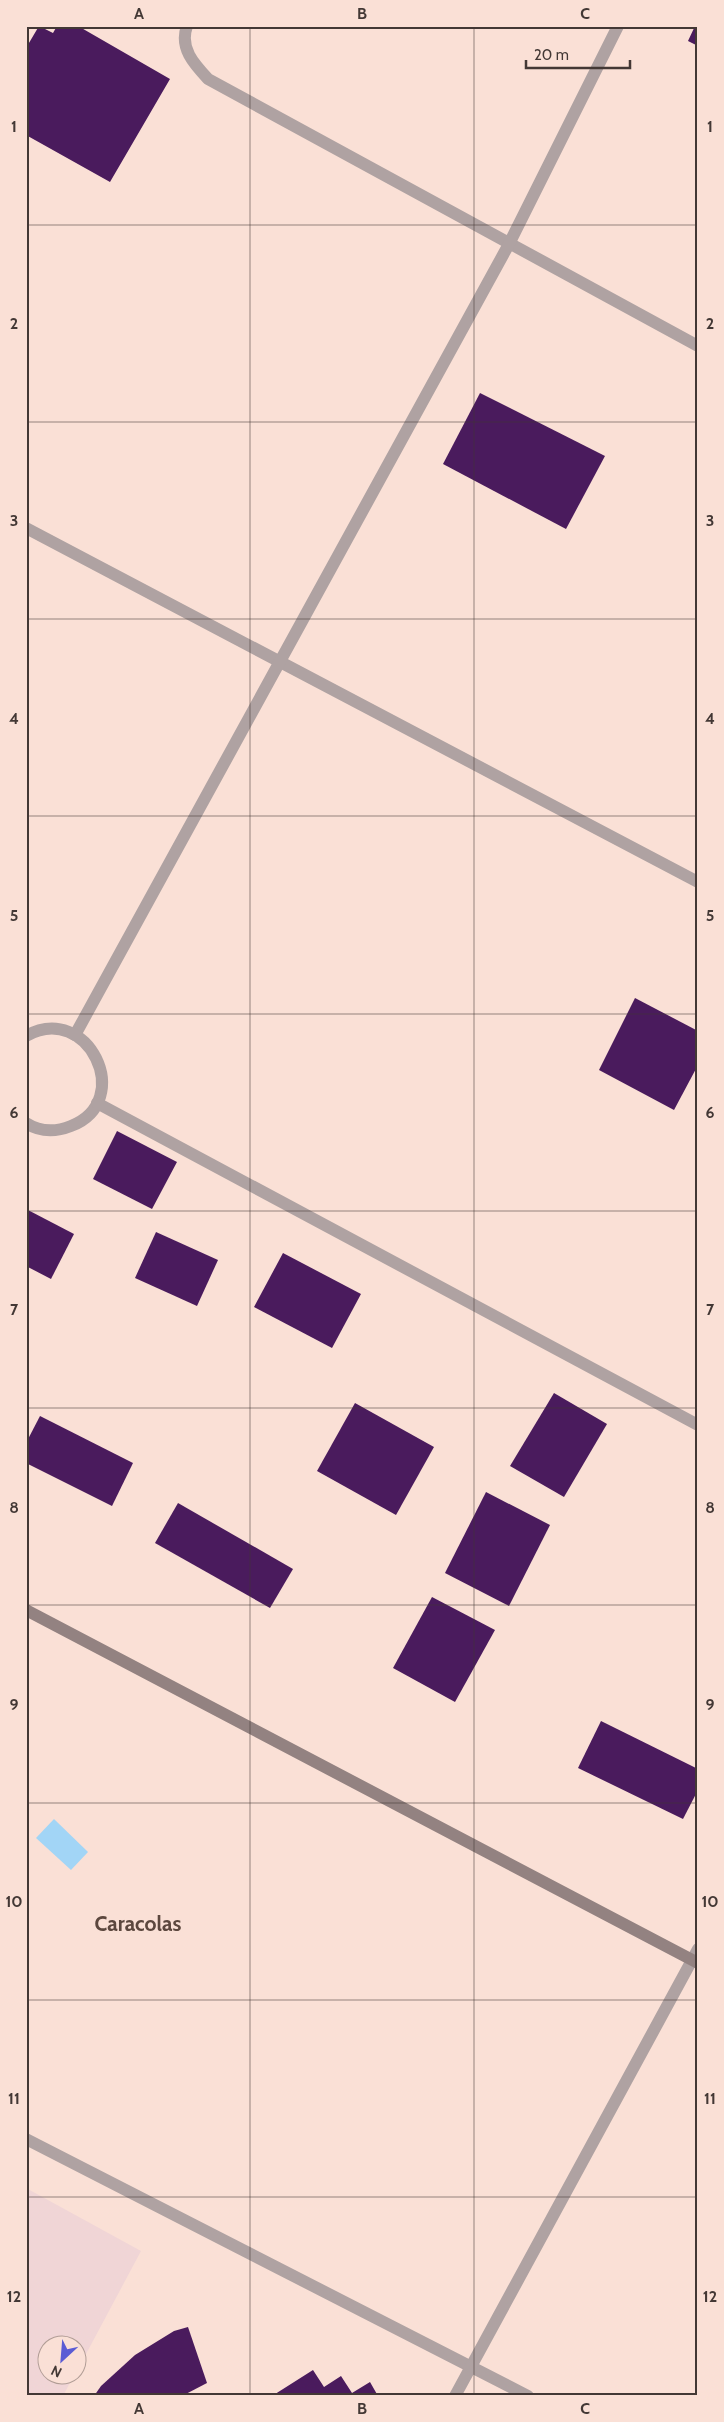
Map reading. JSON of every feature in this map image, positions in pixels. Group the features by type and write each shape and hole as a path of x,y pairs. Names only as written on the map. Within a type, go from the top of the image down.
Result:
{"street":[{"path":"187,26 185,31 187,56 208,79 698,346"},
{"path":"75,1035 509,244 618,26"},
{"path":"26,528 698,882"},
{"path":"26,1036 42,1029 54,1029 75,1035 88,1045 98,1059 102,1081 97,1102 83,1119 64,1129 28,1128"},
{"path":"97,1102 698,1425"},
{"path":"26,1610 696,1958 455,2396"},
{"path":"26,2139 471,2365 528,2396"}],"shaded area":[{"path":"26,2188 141,2251 88,2350 88,2334 38,2334 38,2384 69,2384 63,2396 26,2396"}],"water":[{"path":"54,1819 88,1852 71,1870 36,1838"}],"building":[{"path":"39,26 53,33 57,26 78,26 170,79 110,182 26,135 26,48"},
{"path":"695,26 698,26 698,46 688,41"},
{"path":"480,393 605,456 566,529 443,464"},
{"path":"635,998 698,1031 698,1065 674,1110 599,1070"},
{"path":"117,1131 177,1162 152,1209 93,1179"},
{"path":"26,1209 74,1234 51,1279 26,1266"},
{"path":"156,1232 218,1260 197,1306 135,1278"},
{"path":"283,1253 361,1294 332,1348 254,1307"},
{"path":"554,1393 607,1424 564,1497 510,1466"},
{"path":"355,1403 434,1447 396,1515 317,1471"},
{"path":"40,1416 133,1463 112,1506 26,1463 26,1443"},
{"path":"486,1492 550,1525 509,1606 445,1573"},
{"path":"178,1503 293,1569 270,1608 155,1543"},
{"path":"432,1597 495,1630 455,1702 393,1668"},
{"path":"601,1721 698,1769 698,1790 683,1819 578,1768"},
{"path":"188,2327 207,2383 182,2396 94,2396 101,2386 135,2355 174,2331"},
{"path":"313,2370 324,2387 341,2376 352,2393 370,2382 378,2396 272,2396"}],"district":[{"name":"Caracolas","path":"138,1924"}]}
